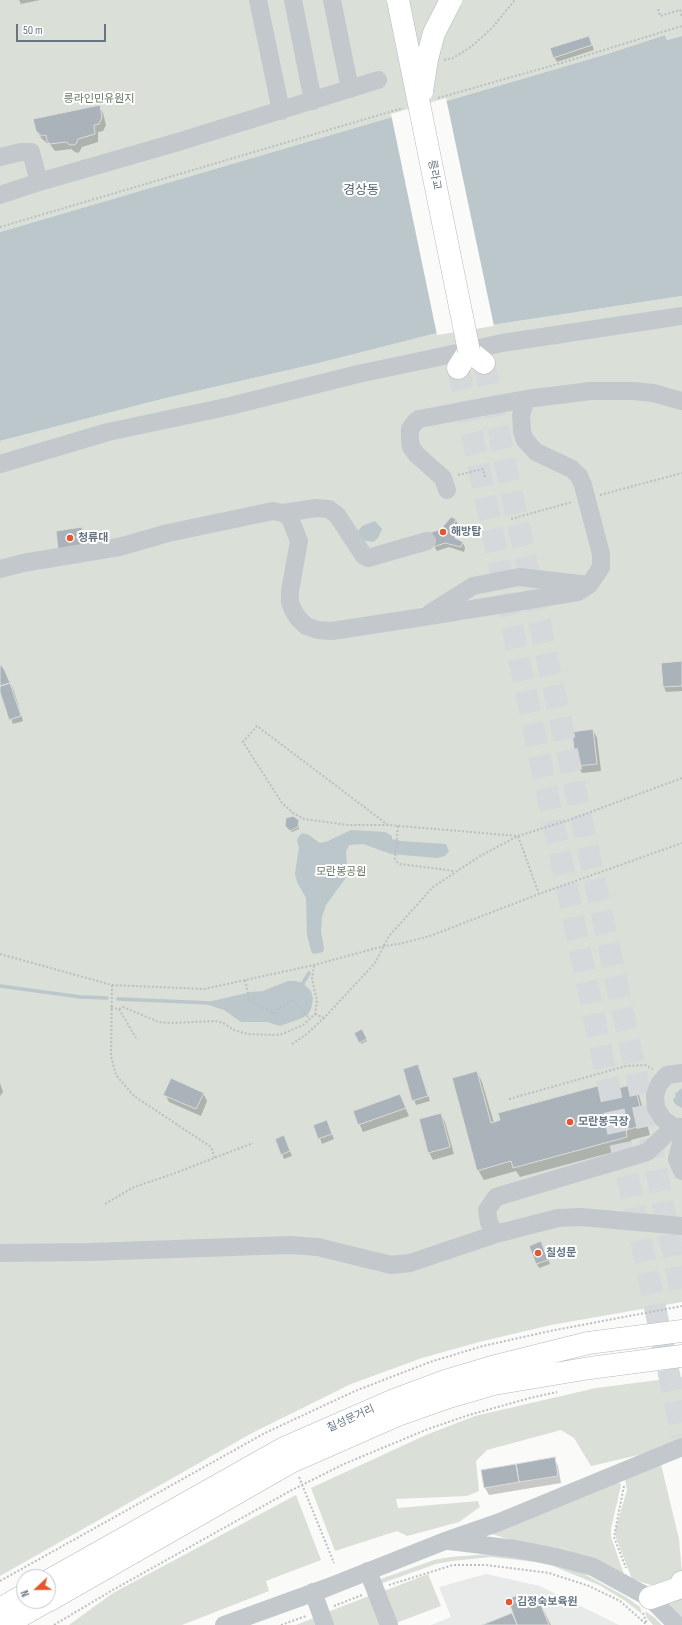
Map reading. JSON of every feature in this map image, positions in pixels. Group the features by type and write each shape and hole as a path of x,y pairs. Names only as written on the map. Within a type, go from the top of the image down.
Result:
{"main road":[{"name":"릉라교","path":"398,0 422,103 470,360"},
{"path":"422,103 427,59 434,33 451,0"},
{"name":"칠성문거리","path":"56,1577 394,1400 458,1377 492,1367 588,1343 682,1331"},
{"name":"칠성문거리","path":"56,1596 288,1455 449,1397 494,1384 590,1368 682,1356"},
{"path":"642,1593 679,1588 682,1582"},
{"path":"0,1609 16,1600"},
{"name":"칠성문거리","path":"5,1625 34,1609"}],"street":[{"path":"258,0 280,111"},
{"path":"293,0 313,101"},
{"path":"332,0 350,89"},
{"path":"0,195 378,80"},
{"path":"0,157 22,152 31,152 39,182"},
{"path":"0,464 108,432 226,407 419,361 502,343 682,316"},
{"path":"445,484 411,447 409,435 414,422 426,417 526,399 591,391 625,390 653,393 682,401"},
{"path":"283,513 290,518 299,541 290,591 290,602 298,618 306,626 318,630 332,631 578,592 589,585 598,572 602,561 583,485 579,476 572,469 536,452 526,440 522,432 521,415 526,399"},
{"path":"0,569 23,562 119,547 168,533 253,514 273,511 283,513 316,508 329,509 337,515 364,556 368,558 427,541"},
{"path":"423,617 473,586 510,578 519,577 589,585"},
{"path":"675,1074 658,1084 655,1095 656,1108 664,1119 679,1131"},
{"path":"679,1131 677,1159 682,1171"},
{"path":"496,1234 489,1223 487,1210 496,1197 647,1152 679,1131"},
{"path":"0,1253 290,1245 318,1247 391,1265 410,1263 496,1234 558,1218 581,1217 682,1226"},
{"path":"224,1625 445,1541 497,1523 682,1447"},
{"path":"445,1541 515,1549 557,1557 593,1567 642,1593 677,1625"},
{"path":"368,1571 389,1625"},
{"path":"313,1592 323,1618"}],"path":[{"path":"438,62 453,58 471,47 492,28 515,0"},
{"path":"658,9 660,16 680,10 682,17"},
{"path":"0,227 568,61 682,26"},
{"path":"445,484 483,469 485,477"},
{"path":"598,495 682,473"},
{"path":"511,519 575,501"},
{"path":"388,825 257,726 243,742 282,803 293,813 304,819 348,826 388,825 518,836"},
{"path":"292,1044 308,1033 324,1018 374,963 389,936 417,903 433,887 456,871 518,836 569,820 682,778"},
{"path":"398,826 395,859 400,864 456,871"},
{"path":"518,836 539,894"},
{"path":"0,954 112,985 204,989 314,965 384,946 399,944 437,934 539,894 682,844"},
{"path":"111,1008 119,1010 123,1007 159,1022 215,1021 247,1034 274,1035 292,1031 303,1025 315,1014 317,1001 312,979 314,965"},
{"path":"245,980 250,1002 277,1014 279,1007 282,1007 292,1000 309,1018"},
{"path":"112,985 111,1056 116,1075 134,1096 211,1147 215,1158"},
{"path":"119,1010 136,1038"},
{"path":"315,1014 324,1018"},
{"path":"509,1099 626,1066 645,1065 675,1074"},
{"path":"105,1204 134,1187 170,1175 253,1143"},
{"path":"54,1625 111,1591 302,1484 344,1464 428,1429 530,1398 558,1392"},
{"path":"275,1428 302,1484 334,1563"},
{"path":"621,1473 624,1487 614,1537 642,1593 647,1625"},
{"path":"281,1625 323,1618 376,1590 453,1565 485,1565 549,1573 589,1586 620,1601 647,1625"}],"shaded area":[{"path":"665,35 667,40 682,36 682,296 433,334 315,364 166,398 0,441 0,232 607,54"},
{"path":"375,521 382,529 378,538 373,542 362,540 358,531 362,526"},
{"path":"351,830 385,832 392,836 392,839 401,841 446,844 449,851 445,856 437,858 391,854 363,844 349,845 346,852 347,868 345,879 326,905 322,917 321,931 324,948 323,952 315,954 312,953 307,935 306,898 297,882 295,873 299,848 297,840 303,833 309,835 320,843 328,841"},
{"path":"288,981 303,983 311,991 313,999 311,1009 308,1014 302,1018 280,1026 267,1022 241,1022 224,1010 206,1004 212,1001 251,992 263,991"},
{"path":"682,1088 682,1108 675,1104 673,1100 676,1096 675,1094"},
{"name":"김정숙보육원","path":"486,1574 540,1586 619,1625 431,1625 451,1617 439,1587"}],"green space":[{"name":"릉라인민유원지","path":"0,0 682,0 682,36 667,40 665,35 607,54 0,232"},
{"name":"모란봉공원","path":"682,296 682,1302 551,1325 479,1342 422,1358 351,1384 252,1433 0,1576 0,441 166,398 315,364 433,334"},
{"path":"682,1377 682,1438 651,1452 591,1466 574,1438 561,1430 487,1450 476,1461 479,1491 467,1496 396,1499 398,1508 478,1501 480,1507 459,1522 407,1536 397,1531 335,1551 311,1488 426,1435 475,1416 596,1388"},
{"path":"660,1460 679,1539 682,1573 678,1579 654,1586 632,1579 616,1538 615,1531 627,1490 624,1473"},
{"path":"617,1480 621,1485 611,1529 611,1537 625,1577 597,1561 564,1549 517,1542 492,1534"},
{"path":"296,1495 321,1560 266,1581 269,1591 182,1625 69,1625 113,1593"},
{"path":"491,1554 513,1555 572,1569 626,1597 640,1607 642,1614 624,1600 599,1585 553,1566 536,1562 491,1557 452,1561 436,1564 377,1585 375,1581 434,1560 450,1557"},
{"path":"428,1574 441,1606 396,1623 384,1591"},
{"path":"682,1593 682,1623 662,1601"},
{"path":"369,1596 380,1625 333,1625 328,1612"},
{"path":"645,1611 662,1625 653,1625 647,1618"},
{"path":"314,1618 316,1625 296,1625"}],"pier":[{"path":"446,98 494,326 437,335 391,114"}],"building":[{"path":"589,36 592,45 553,58 550,48"},
{"path":"100,105 102,117 99,124 94,125 95,134 78,139 76,144 70,145 66,142 50,144 47,141 46,135 42,136 36,131 33,119"},
{"name":"해방탑","path":"451,517 456,519 452,528 455,538 463,542 461,547 445,543 433,547 429,533 441,529"},
{"name":"청류대","path":"82,527 85,545 58,549 56,531"},
{"path":"682,661 682,686 663,687 661,663"},
{"path":"0,664 4,669 10,683 0,686"},
{"path":"10,683 21,716 9,720 0,692 0,686"},
{"path":"593,729 597,764 576,766 572,732"},
{"path":"293,816 299,820 298,827 290,831 285,826 286,818"},
{"path":"362,1029 367,1039 359,1043 354,1033"},
{"path":"418,1064 428,1096 412,1101 403,1069"},
{"name":"모란봉극장","path":"477,1071 491,1123 500,1120 498,1113 612,1082 615,1089 634,1084 645,1125 626,1130 627,1137 513,1168 511,1161 477,1171 452,1078"},
{"path":"171,1078 204,1093 196,1109 163,1095"},
{"path":"400,1094 406,1108 358,1125 353,1111"},
{"path":"441,1113 450,1147 428,1153 419,1119"},
{"path":"327,1120 332,1134 318,1139 313,1125"},
{"path":"284,1135 290,1151 281,1155 275,1139"},
{"name":"칠성문","path":"541,1241 548,1260 536,1264 529,1246"},
{"path":"555,1457 558,1476 519,1482 516,1464"},
{"path":"516,1464 519,1482 484,1488 481,1470"},
{"path":"516,1596 521,1600 524,1608 528,1607 527,1605 539,1600 549,1625 517,1625 509,1602"},
{"path":"512,1613 517,1625 482,1625"}],"waterway":[{"path":"300,985 309,973"},
{"path":"0,986 81,997 107,998"},
{"path":"118,999 211,1003"}],"tunnel":[{"path":"484,363 650,1139 682,1298"},
{"path":"458,368 682,1436"}],"place":[{"name":"해방탑","path":"443,532"},
{"name":"청류대","path":"70,538"},
{"name":"모란봉극장","path":"570,1122"},
{"name":"칠성문","path":"538,1253"},
{"name":"김정숙보육원","path":"509,1602"}],"district":[{"name":"경상동","path":"361,191"}]}
